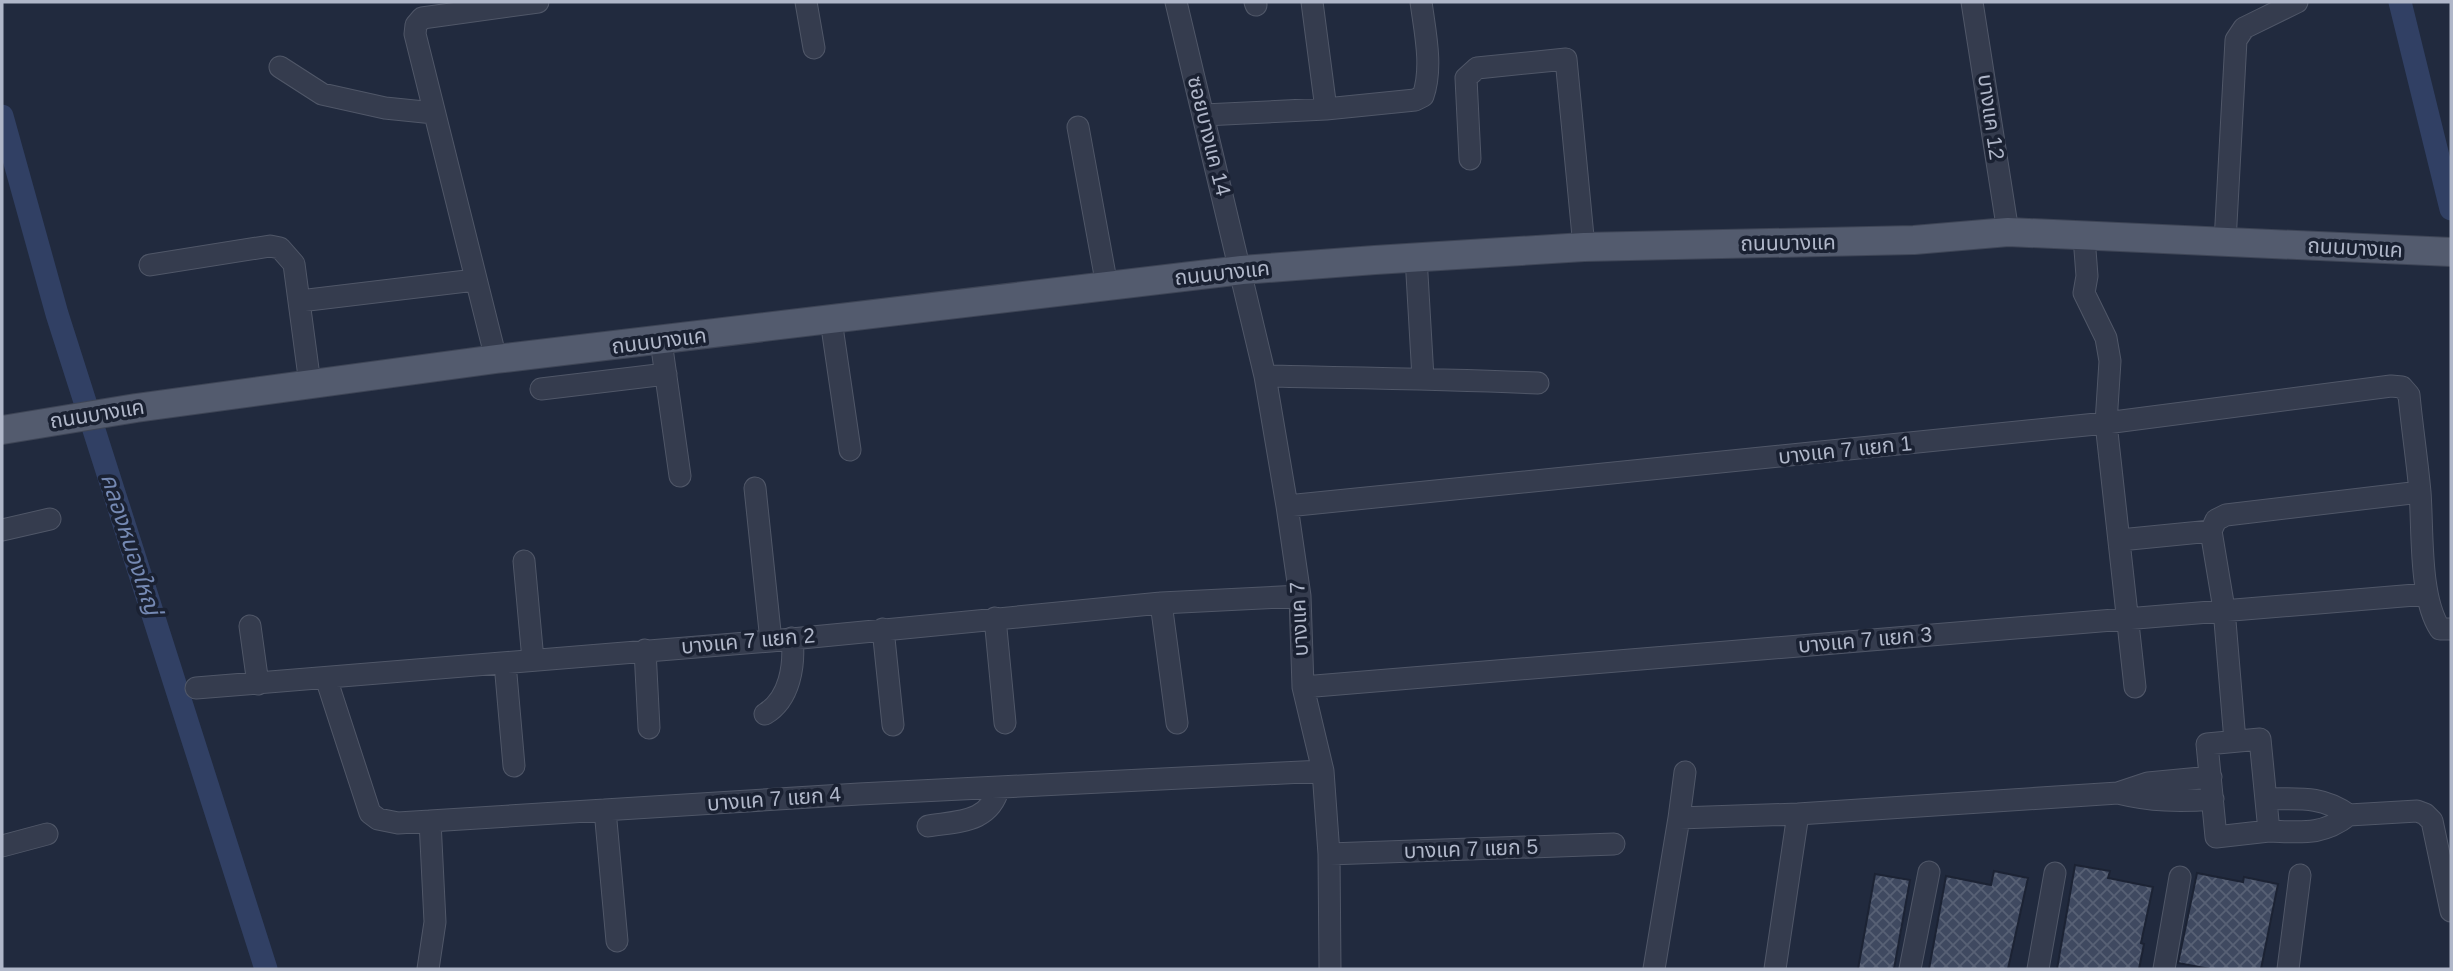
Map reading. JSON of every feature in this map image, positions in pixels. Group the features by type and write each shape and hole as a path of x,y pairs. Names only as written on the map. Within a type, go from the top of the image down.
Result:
{"main road":[{"name":"ถนนบางแค","path":"2,430 136,408 496,359 1242,270 1416,257 1584,247 1914,240 2008,232 2438,252"}],"street":[{"path":"496,359 415,34 416,25 422,18 538,2"},
{"path":"806,2 814,48"},
{"name":"ซอยบางแค 14","path":"1176,2 1242,270"},
{"path":"1312,2 1326,109"},
{"path":"1204,115 1326,109 1415,100 1423,96 1427,84 1421,2"},
{"name":"บางแค 12","path":"1972,2 2008,232"},
{"path":"2225,242 2236,40 2244,28 2297,2"},
{"path":"1470,159 1466,78 1477,68 1566,59 1584,247"},
{"path":"280,67 322,94 385,108 434,113"},
{"path":"1078,127 1107,286"},
{"path":"2084,237 2087,276 2084,293 2106,338 2110,361 2106,424 2135,687"},
{"path":"150,265 270,246 280,248 294,264 310,384"},
{"path":"1416,257 1423,378"},
{"name":"บางแค 7","path":"1242,270 1265,376 1287,506 1300,596 1303,687 1323,771 1329,855 1330,969"},
{"path":"300,301 475,280"},
{"path":"831,320 850,450"},
{"path":"661,341 680,476"},
{"path":"541,388 666,374"},
{"path":"1265,376 1538,383"},
{"name":"บางแค 7 แยก 1","path":"1287,506 2106,424 2391,386 2402,387 2409,395 2420,492"},
{"path":"755,488 782,639 794,654 788,683 774,709 765,714"},
{"path":"2235,741 2224,609 2211,531 2216,520 2226,515 2420,492 2427,594 2434,620 2440,629 2451,629"},
{"path":"2,530 50,519"},
{"path":"2120,540 2211,531"},
{"path":"524,561 533,660"},
{"name":"บางแค 7 แยก 3","path":"1303,687 2427,594"},
{"name":"บางแค 7 แยก 2","path":"196,688 782,639 1161,603 1300,596"},
{"path":"1161,603 1177,723"},
{"path":"995,618 1005,723"},
{"path":"250,626 258,684"},
{"path":"883,629 893,725"},
{"path":"645,650 649,728"},
{"path":"505,663 514,766"},
{"name":"บางแค 7 แยก 4","path":"326,678 370,813 378,819 390,822 1323,771"},
{"path":"2269,831 2260,738 2207,744 2216,837 2269,831 2312,833 2335,826 2349,815 2417,811 2432,821 2451,911"},
{"path":"1654,969 1685,772"},
{"path":"1679,818 1798,814 2118,793 2148,783 2211,777"},
{"path":"928,826 969,820 981,815 995,800 999,787"},
{"path":"2118,793 2146,800 2174,802 2213,799"},
{"path":"2266,799 2312,799 2335,804 2349,815"},
{"path":"605,810 617,942"},
{"path":"1775,969 1798,814"},
{"path":"428,969 435,922 430,821"},
{"path":"2,846 47,834"},
{"name":"บางแค 7 แยก 5","path":"1329,855 1614,844"},
{"path":"1910,969 1929,872"},
{"path":"2038,969 2055,873"},
{"path":"2288,969 2300,875"},
{"path":"2165,969 2180,877"}],"building":[{"path":"2075,865 2110,871 2108,878 2153,887 2141,943 2144,944 2139,969 2057,969"},
{"path":"1994,871 2028,878 2008,969 1929,969 1946,876 1991,885"},
{"path":"2197,873 2243,882 2244,877 2278,884 2261,969 2210,969 2178,963"},
{"path":"1875,874 1910,880 1894,969 1858,969"}],"waterway":[{"path":"2400,2 2451,209"},
{"name":"คลองหนองใหญ่","path":"2,116 57,314 266,969"}]}
